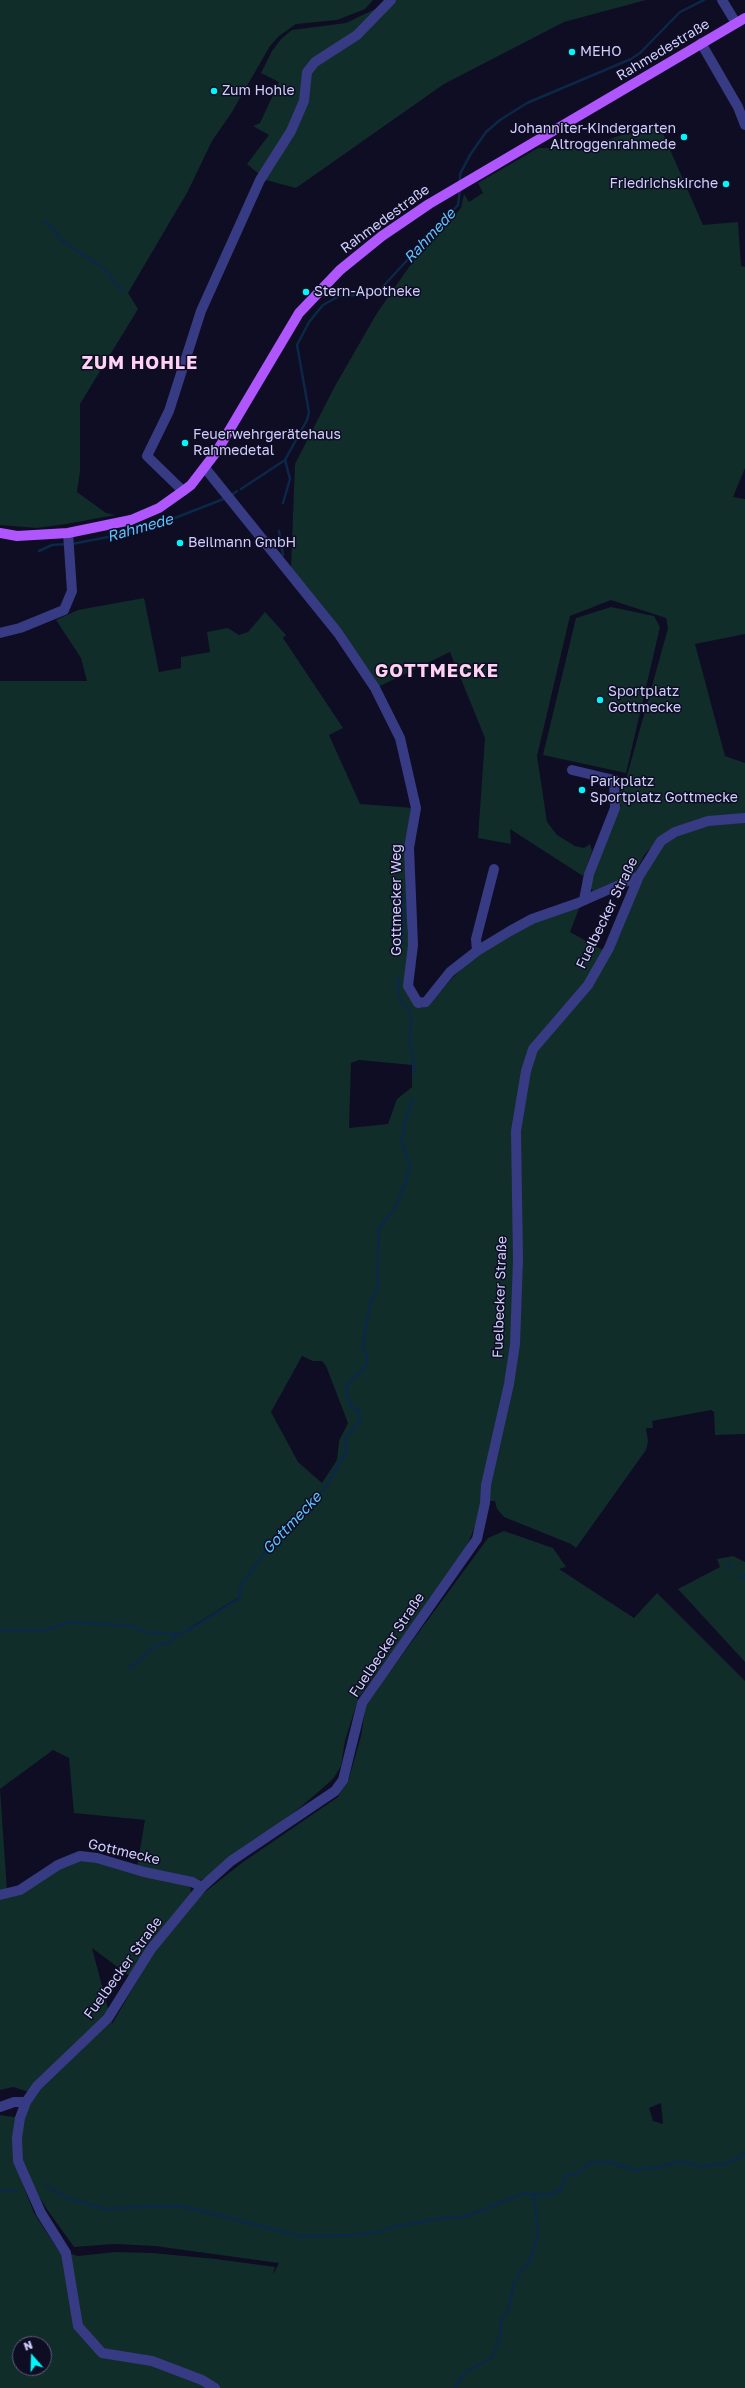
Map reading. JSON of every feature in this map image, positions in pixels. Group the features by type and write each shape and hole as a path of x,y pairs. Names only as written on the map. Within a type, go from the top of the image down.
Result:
{"main road":[{"name":"Rahmedestraße","path":"0,533 68,542 159,508 183,491 205,468 299,313 340,270 382,236 454,188 465,183 701,43 741,21"}],"street":[{"path":"183,491 147,456 170,411 201,311 260,180 292,131 304,101 307,72 315,62 357,35 391,0"},
{"path":"722,0 741,21"},
{"path":"701,43 738,107 745,125"},
{"name":"Gottmecker Weg","path":"205,468 338,634 375,688 400,738 416,808 410,848 413,945 408,986 418,1003 426,1002 450,972 477,951 532,919 584,900 639,876"},
{"path":"0,633 20,628 64,610 72,591 68,542"},
{"path":"572,770 614,780 615,808 589,874 584,900"},
{"name":"Fuelbecker Straße","path":"215,2388 202,2380 152,2361 102,2353 78,2326 66,2253 41,2213 18,2161 17,2138 20,2118 26,2102 37,2086 108,2018 151,1949 202,1887 231,1861 335,1791 343,1780 362,1703 477,1539 485,1503 486,1485 509,1384 515,1344 518,1260 516,1132 526,1071 533,1049 540,1038 572,1005 595,973 609,948 639,876 661,841 675,832 708,821 745,818"},
{"path":"477,951 476,940 494,869"},
{"name":"Gottmecke","path":"0,1895 20,1890 58,1865 80,1856 97,1858 144,1872 192,1882 202,1887"},
{"path":"0,2107 14,2102 26,2102"}],"green space":[{"path":"0,0 373,0 365,9 337,20 296,24 279,36 270,46 232,112 212,141 188,191 128,293 138,309 80,404 80,471 77,492 106,513 115,515 37,528 0,525"},
{"path":"394,0 646,0 564,22 444,84 296,188 266,180 247,164 269,135 253,126 260,123 279,82 261,73 272,51 281,39 292,30 346,23"},
{"path":"657,127 661,129 703,225 738,222 741,266 745,267 745,468 733,497 745,499 745,634 695,644 725,756 745,763 745,815 712,816 657,841 645,854 635,872 593,891 591,889 592,876 608,830 621,805 616,800 625,783 665,639 668,628 666,618 611,600 570,616 537,756 547,822 557,835 575,846 584,848 590,844 592,851 583,876 510,829 511,844 478,838 485,738 450,652 378,687 291,567 295,464 335,386 377,313 416,257 461,208 464,194 469,202 483,193 478,183 538,148 576,148 578,151 618,136"},
{"path":"144,598 159,672 181,668 181,657 210,652 207,632 228,628 239,635 248,632 265,612 286,635 283,638 343,728 329,735 360,804 414,808 408,892 407,934 410,947 407,992 415,1006 421,1008 429,1006 452,978 473,959 525,926 580,906 570,932 610,954 621,932 646,870 660,846 680,834 707,824 745,823 745,1434 715,1435 714,1412 711,1410 652,1421 653,1428 646,1428 648,1441 646,1450 576,1548 571,1544 504,1517 497,1509 495,1501 481,1501 475,1526 465,1551 358,1699 345,1741 341,1766 333,1779 302,1806 210,1876 201,1880 137,1867 145,1820 74,1813 69,1758 53,1750 0,1789 0,681 87,681 81,658 56,620 78,610","holes":["359,1060 412,1065 412,1087 397,1099 388,1124 349,1128 351,1063","302,1356 313,1361 322,1361 326,1366 348,1423 339,1441 337,1460 322,1483 298,1462 271,1412","239,1597 240,1599 189,1631 188,1629"]},
{"name":"Sportplatz Gottmecke","path":"611,607 654,616 660,627 626,773 543,755 576,618"},
{"path":"504,1531 553,1548 566,1567 559,1569 634,1618 657,1593 745,1681 745,2388 0,2388 0,2115 20,2118 32,2093 13,2087 0,2090 0,1900 18,1895 64,1866 78,1861 89,1861 190,1885 191,1892 194,1893 131,1977 92,1948 112,2024 155,1950 201,1895 243,1862 338,1797 349,1778 361,1736 366,1704 488,1538","holes":["661,2103 663,2124 653,2121 649,2108","14,2161 18,2161 46,2208 74,2247 114,2244 155,2246 279,2263 273,2275 275,2267 216,2259 152,2253 115,2252 78,2256 58,2250 34,2213"]},
{"path":"733,1556 745,1562 745,1662 678,1589 720,1567 717,1559"},
{"path":"0,1789 7,1891 0,1890"}],"waterway":[{"name":"Rahmede","path":"460,182 460,174 470,155 486,132 500,120 527,103 631,59 640,53 680,12 704,0"},
{"name":"Rahmede","path":"241,489 285,460 307,420 309,412 297,345 309,322 323,305 339,296 376,294 458,205 460,189"},
{"path":"44,220 63,241 103,268 124,292"},
{"name":"Gottmecke","path":"283,503 290,479 285,460"},
{"name":"Rahmede","path":"230,496 237,491"},
{"name":"Rahmede","path":"72,544 144,530 226,498"},
{"name":"Gottmecke","path":"279,531 283,555"},
{"name":"Rahmede","path":"39,551 52,545 67,544"},
{"name":"Gottmecke","path":"402,892 404,913 402,944"},
{"name":"Gottmecke","path":"397,976 400,1000 409,1010 411,1018 410,1040 415,1073"},
{"name":"Gottmecke","path":"0,1630 45,1630 70,1622 130,1626 145,1632 179,1634 194,1627 240,1598 240,1587 269,1546 301,1517 326,1486 347,1450 345,1442 347,1436 361,1420 358,1410 351,1407 347,1396 347,1384 365,1367 367,1358 363,1348 364,1338 370,1302 377,1291 379,1228 395,1208 407,1178 410,1165 402,1142 404,1126 413,1099"},
{"path":"728,1562 732,1569"},
{"path":"740,1576 745,1577"},
{"name":"Gottmecke","path":"129,1669 157,1644 168,1643 179,1634"},
{"path":"45,2185 67,2198 105,2209 155,2206 187,2207 300,2236 354,2235 380,2232 388,2228 442,2218 465,2217 522,2194 548,2195 562,2189 565,2176 579,2172 588,2164 596,2162 610,2162 634,2170 662,2167 680,2161 699,2166 726,2164 745,2154"},
{"path":"0,2191 17,2191"},
{"path":"455,2388 463,2374 492,2357 501,2334 501,2320 508,2311 514,2284 523,2267 529,2263 538,2236 534,2195"}],"place":[{"name":"MEHO","path":"572,52"},
{"name":"Zum Hohle","path":"214,91"},
{"name":"Johanniter-Kindergarten Altroggenrahmede","path":"684,137"},
{"name":"Friedrichskirche","path":"726,184"},
{"name":"Stern-Apotheke","path":"306,292"},
{"name":"Feuerwehrgerätehaus Rahmedetal","path":"185,443"},
{"name":"Beilmann GmbH","path":"180,543"},
{"name":"Sportplatz Gottmecke","path":"600,700"},
{"name":"Parkplatz Sportplatz Gottmecke","path":"582,790"}],"district":[{"name":"ZUM HOHLE","path":"140,363"},
{"name":"GOTTMECKE","path":"437,671"}]}
